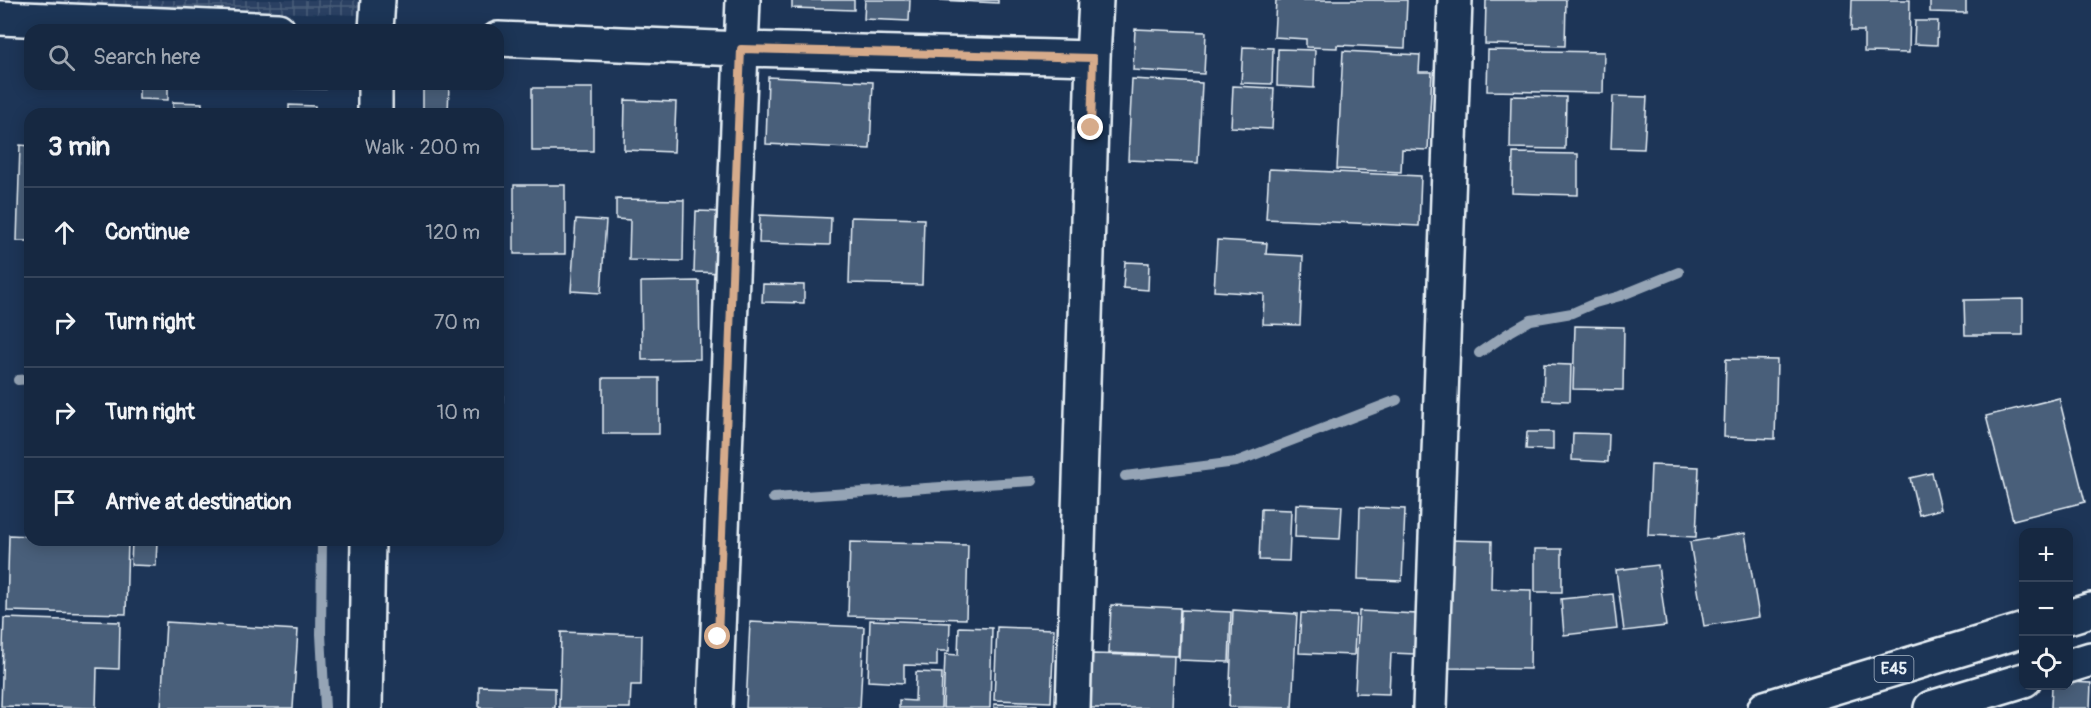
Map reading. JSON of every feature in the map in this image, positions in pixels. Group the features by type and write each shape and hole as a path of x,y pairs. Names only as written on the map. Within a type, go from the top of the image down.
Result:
{"main road":[{"path":"376,24 378,0"},
{"path":"715,708 743,0"},
{"path":"1073,708 1096,0"},
{"path":"1430,708 1455,0"},
{"path":"0,18 139,24"},
{"path":"504,39 741,49 1093,58"},
{"path":"375,90 375,108"},
{"path":"365,708 368,546"},
{"path":"2073,615 2091,610"},
{"name":"E45","path":"1765,708 2019,632"},
{"path":"2073,664 2091,659"},
{"path":"1931,708 2019,682"}],"shaded area":[{"path":"21,0 359,0 359,15 21,3"}],"building":[{"path":"792,0 854,0 854,10 792,8"},
{"path":"865,0 910,0 909,21 864,19"},
{"path":"937,0 998,0 998,3"},
{"path":"1276,0 1407,0 1405,48 1337,45 1337,48 1306,47 1306,39 1274,37"},
{"path":"1486,0 1566,0 1565,46 1485,44"},
{"path":"1852,0 1910,0 1909,53 1864,52 1864,31 1851,31"},
{"path":"1930,0 1966,0 1966,13 1930,12"},
{"path":"1915,21 1938,21 1937,45 1914,44"},
{"path":"1135,29 1206,32 1204,74 1133,70"},
{"path":"1243,47 1273,48 1272,84 1241,83"},
{"path":"1278,49 1315,50 1314,88 1277,86"},
{"path":"1488,50 1604,52 1603,93 1487,91"},
{"path":"1343,51 1420,55 1419,72 1432,72 1428,150 1402,149 1401,172 1337,169"},
{"path":"768,77 873,82 870,149 766,144"},
{"path":"1132,79 1202,83 1198,163 1128,160"},
{"path":"1233,86 1274,88 1272,129 1231,127"},
{"path":"532,88 593,88 593,151 532,151"},
{"path":"139,90 168,90 168,100 139,99"},
{"path":"423,90 449,90 448,108 423,108"},
{"path":"1511,96 1566,97 1565,149 1510,148"},
{"path":"1613,96 1647,97 1644,149 1611,148"},
{"path":"625,100 676,102 674,152 624,150"},
{"path":"173,102 202,103 202,108 173,108"},
{"path":"289,105 315,106 315,108 289,108"},
{"path":"20,145 24,145 24,241 17,241"},
{"path":"1513,153 1578,154 1578,195 1512,193"},
{"path":"1269,169 1421,176 1419,226 1266,219"},
{"path":"514,185 565,185 565,254 514,254"},
{"path":"616,199 684,200 683,261 629,260 630,220 616,219"},
{"path":"696,211 727,212 726,273 694,272"},
{"path":"760,215 831,218 830,245 759,243"},
{"path":"851,217 924,219 922,285 849,283"},
{"path":"576,219 606,221 601,293 571,291"},
{"path":"1217,240 1267,243 1266,254 1303,256 1300,325 1263,324 1264,294 1214,291"},
{"path":"1125,262 1149,263 1148,290 1123,288"},
{"path":"699,281 700,359 642,360 641,282"},
{"path":"763,284 804,285 804,303 762,302"},
{"path":"2023,299 2023,335 1965,335 1964,300"},
{"path":"1575,326 1624,327 1623,390 1573,389"},
{"path":"1726,359 1777,360 1775,439 1724,437"},
{"path":"1544,364 1571,365 1570,401 1543,400"},
{"path":"603,378 659,378 659,434 603,434"},
{"path":"2059,398 2085,502 2013,520 1986,416"},
{"path":"1527,432 1553,432 1553,450 1526,449"},
{"path":"1573,433 1609,434 1608,462 1572,460"},
{"path":"1651,465 1699,467 1696,537 1648,535"},
{"path":"1932,473 1941,509 1919,515 1910,478"},
{"path":"1296,504 1342,506 1340,539 1295,537"},
{"path":"1360,507 1405,509 1402,581 1358,579"},
{"path":"1261,509 1291,510 1289,561 1259,560"},
{"path":"1745,533 1759,617 1704,626 1690,542"},
{"path":"9,535 24,536 24,546 128,546 126,614 7,611"},
{"path":"1446,540 1492,541 1491,589 1531,590 1530,669 1444,668"},
{"path":"850,542 968,545 966,619 848,616"},
{"path":"132,546 157,546 156,566 131,565"},
{"path":"1535,549 1562,549 1562,592 1535,592"},
{"path":"1658,565 1666,626 1624,631 1616,570"},
{"path":"1613,594 1617,629 1564,635 1561,599"},
{"path":"1111,605 1180,608 1178,656 1109,653"},
{"path":"1181,610 1231,612 1229,662 1179,660"},
{"path":"1233,610 1297,614 1292,708 1229,707"},
{"path":"1359,611 1417,614 1415,654 1391,653 1389,694 1355,693"},
{"path":"1301,613 1356,615 1354,655 1299,653"},
{"path":"4,618 120,622 119,669 97,668 96,708 1,706"},
{"path":"870,620 950,623 949,651 937,651 937,666 904,665 904,683 868,681"},
{"path":"166,622 298,630 293,708 161,708"},
{"path":"750,622 864,627 860,708 746,708"},
{"path":"959,627 992,628 990,708 943,708 945,654 958,655"},
{"path":"997,627 1054,629 1051,702 994,700"},
{"path":"561,632 642,635 641,685 631,685 630,708 559,708"},
{"path":"1092,654 1174,656 1172,708 1090,708"},
{"path":"916,672 942,673 941,708 899,708 899,700 915,701"},
{"path":"2073,682 2091,683 2090,708 2051,708 2052,690 2073,690"},
{"path":"479,686 555,688 555,708 479,708"},
{"path":"994,704 1037,705 1037,708 994,708"}],"waterway":[{"path":"1479,353 1531,320 1572,313 1679,272"},
{"path":"18,380 24,380"},
{"path":"1125,476 1236,462 1397,400"},
{"path":"773,498 1033,481"},
{"path":"322,546 321,634 325,708"}],"route":[{"path":"718,637 741,49 1093,58 1091,128"}]}
